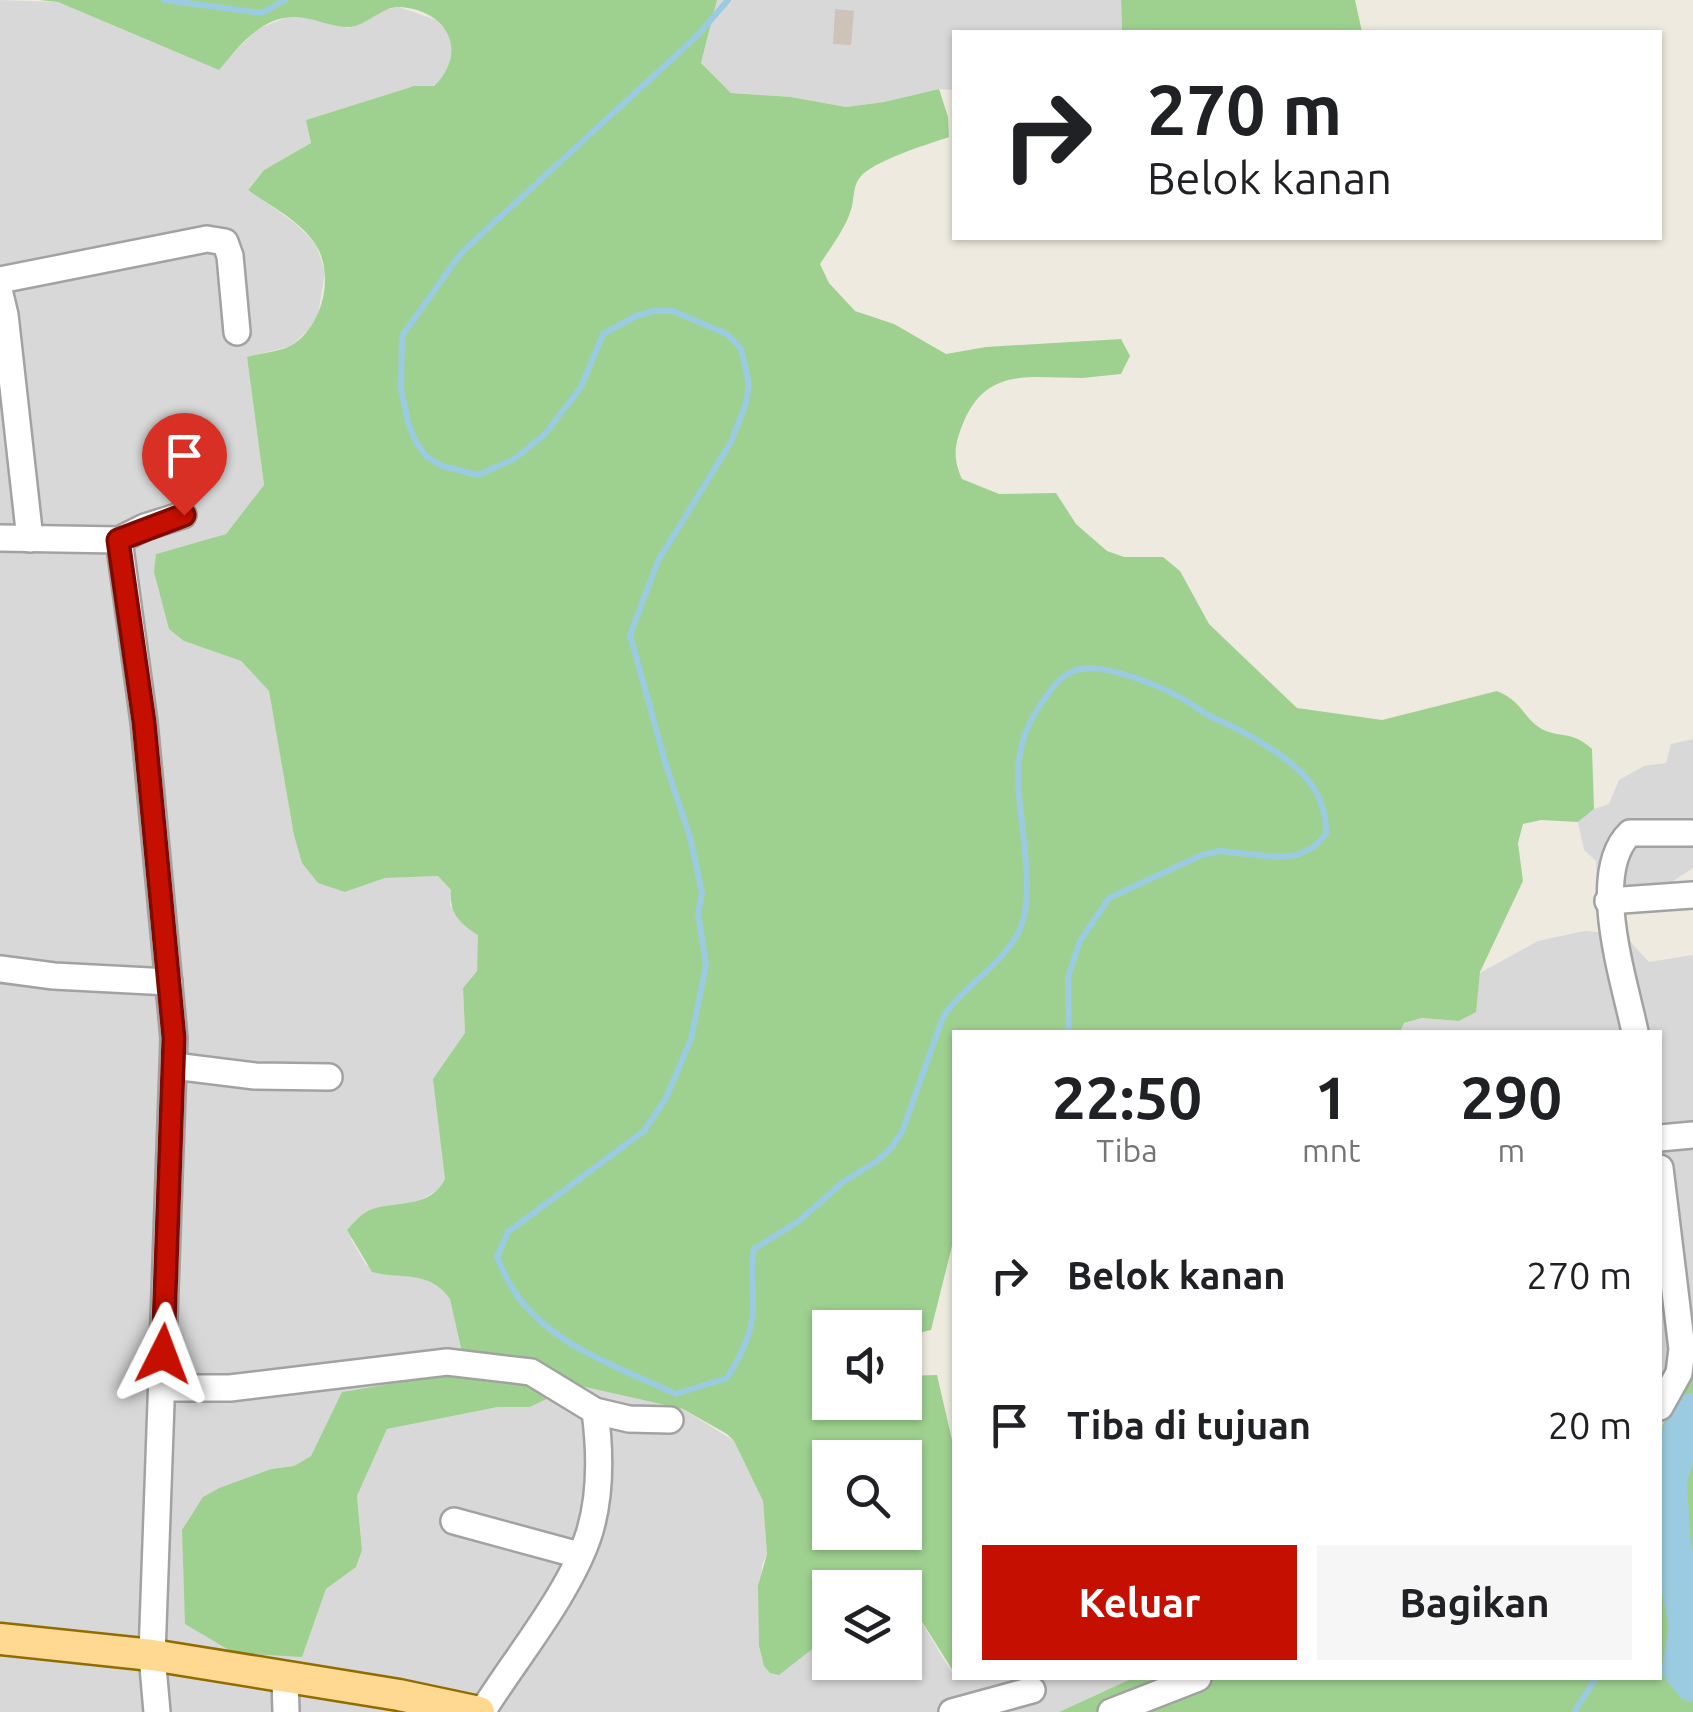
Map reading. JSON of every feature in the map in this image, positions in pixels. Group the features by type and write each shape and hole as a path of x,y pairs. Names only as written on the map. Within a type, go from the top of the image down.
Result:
{"main road":[{"path":"0,1639 152,1655 285,1677 401,1704 480,1712"}],"street":[{"path":"0,280 207,240 225,242 230,256 237,332"},
{"path":"0,294 5,315 10,458 30,538"},
{"path":"0,538 118,540 184,515"},
{"path":"118,540 144,722 174,1066 152,1655 157,1712"},
{"path":"1635,1030 1608,901 1621,842 1630,833 1690,833"},
{"path":"1608,901 1693,895"},
{"path":"0,969 169,982"},
{"path":"174,1066 255,1076 328,1077"},
{"path":"1662,1138 1693,1135"},
{"path":"1662,1184 1682,1349 1678,1372 1662,1403"},
{"path":"162,1388 230,1388 447,1362 531,1372 595,1411 629,1420 670,1420"},
{"path":"480,1712 561,1590 589,1534 598,1445 595,1411"},
{"path":"454,1521 580,1555"},
{"path":"285,1677 286,1712"},
{"path":"1111,1712 1193,1680"},
{"path":"952,1712 1033,1693"}],"shaded area":[{"path":"0,0 58,2 218,69 257,29 293,15 348,28 380,11 399,7 436,20 451,35 448,73 433,86 414,86 306,120 311,143 264,170 248,189 316,244 325,272 317,322 291,346 247,357 264,485 226,534 156,554 184,641 241,661 269,691 295,835 345,892 385,878 438,876 451,890 450,905 479,935 477,971 463,988 465,1033 454,1052 444,1150 446,1179 441,1188 416,1203 371,1209 351,1239 366,1265 399,1275 429,1278 444,1291 450,1299 466,1371 343,1392 311,1456 294,1466 271,1469 203,1497 302,1656 326,1589 356,1567 362,1549 357,1496 387,1429 498,1407 530,1407 576,1385 683,1409 734,1441 763,1501 767,1554 762,1565 759,1646 764,1666 812,1643 812,1680 922,1680 922,1623 952,1673 952,1680 1129,1680 1059,1712 0,1712"},
{"path":"717,0 1121,0 1122,30 952,30 952,90 939,89 884,102 846,107 791,97 731,93 701,63"},
{"path":"1693,739 1693,868 1649,906 1598,907 1596,861 1584,850 1578,822 1594,809 1609,804 1619,780 1644,766 1666,763 1671,744"},
{"path":"1584,931 1623,934 1649,962 1693,955 1693,1358 1662,1427 1662,1030 1401,1030 1404,1023 1422,1018 1459,1021 1475,1012 1480,973 1538,941"}],"green space":[{"path":"39,0 717,0 701,63 731,93 791,97 846,107 939,89 948,117 949,137 892,158 859,178 848,217 820,264 829,283 855,311 894,324 946,354 986,347 1121,339 1130,356 1121,374 1027,377 996,384 983,393 957,440 956,459 962,479 999,494 1056,493 1076,524 1107,551 1124,557 1163,557 1180,571 1209,624 1297,708 1382,720 1497,691 1540,728 1571,736 1592,749 1594,809 1578,822 1541,820 1523,824 1518,843 1523,881 1480,972 1476,1012 1459,1021 1422,1018 1404,1023 1401,1030 952,1030 952,1246 931,1330 922,1332 922,1310 812,1310 812,1420 922,1420 922,1375 937,1375 952,1440 952,1669 922,1622 922,1570 812,1570 812,1649 779,1675 770,1673 759,1646 758,1586 767,1554 763,1501 734,1441 683,1409 576,1385 530,1407 498,1407 387,1429 357,1496 362,1550 356,1567 326,1589 302,1657 234,1653 185,1624 182,1530 203,1497 271,1469 294,1466 311,1456 342,1392 466,1371 450,1299 424,1279 372,1272 347,1230 372,1209 431,1195 445,1179 433,1079 465,1033 463,988 477,971 478,935 457,917 451,890 438,876 385,878 345,892 318,883 302,863 294,835 269,691 241,661 184,641 169,629 154,572 156,554 226,534 264,485 247,357 292,345 312,325 323,298 324,268 314,242 292,220 248,190 264,170 311,143 306,120 414,86 434,86 445,73 451,47 448,35 431,16 401,7 352,27 302,17 285,18 267,24 219,70 58,2"},
{"path":"1121,0 1355,0 1362,30 1122,30"},
{"path":"1693,1358 1693,1712 1059,1712 1129,1680 1662,1680 1662,1427"}],"building":[{"path":"835,9 854,11 851,45 833,44"}],"waterway":[{"path":"164,0 262,13 285,0"},
{"path":"728,0 697,36 461,253 402,336 401,389 416,442 426,456 442,466 478,475 514,459 544,435 581,387 603,334 636,316 673,311 727,334 741,349 749,385 731,442 658,561 630,635 690,837 702,893 698,913 706,965 691,1039 666,1098 644,1131 508,1232 497,1257 511,1287 529,1310 588,1353 676,1394 727,1378 750,1327 754,1249 799,1221 843,1182 891,1148 902,1132 943,1017 1003,955 1019,931 1027,896 1020,753 1025,734 1050,691 1071,672 1087,668 1132,677 1175,694 1280,755 1313,787 1325,816 1326,834 1314,847 1297,855 1277,857 1220,851 1202,855 1109,898 1080,941 1068,977 1069,1030"},
{"path":"1693,1412 1685,1421 1668,1480 1671,1538 1688,1627 1681,1668 1693,1683"},
{"path":"1574,1712 1595,1680"}],"route":[{"path":"163,1354 174,1038 144,722 118,540 184,515"}]}
